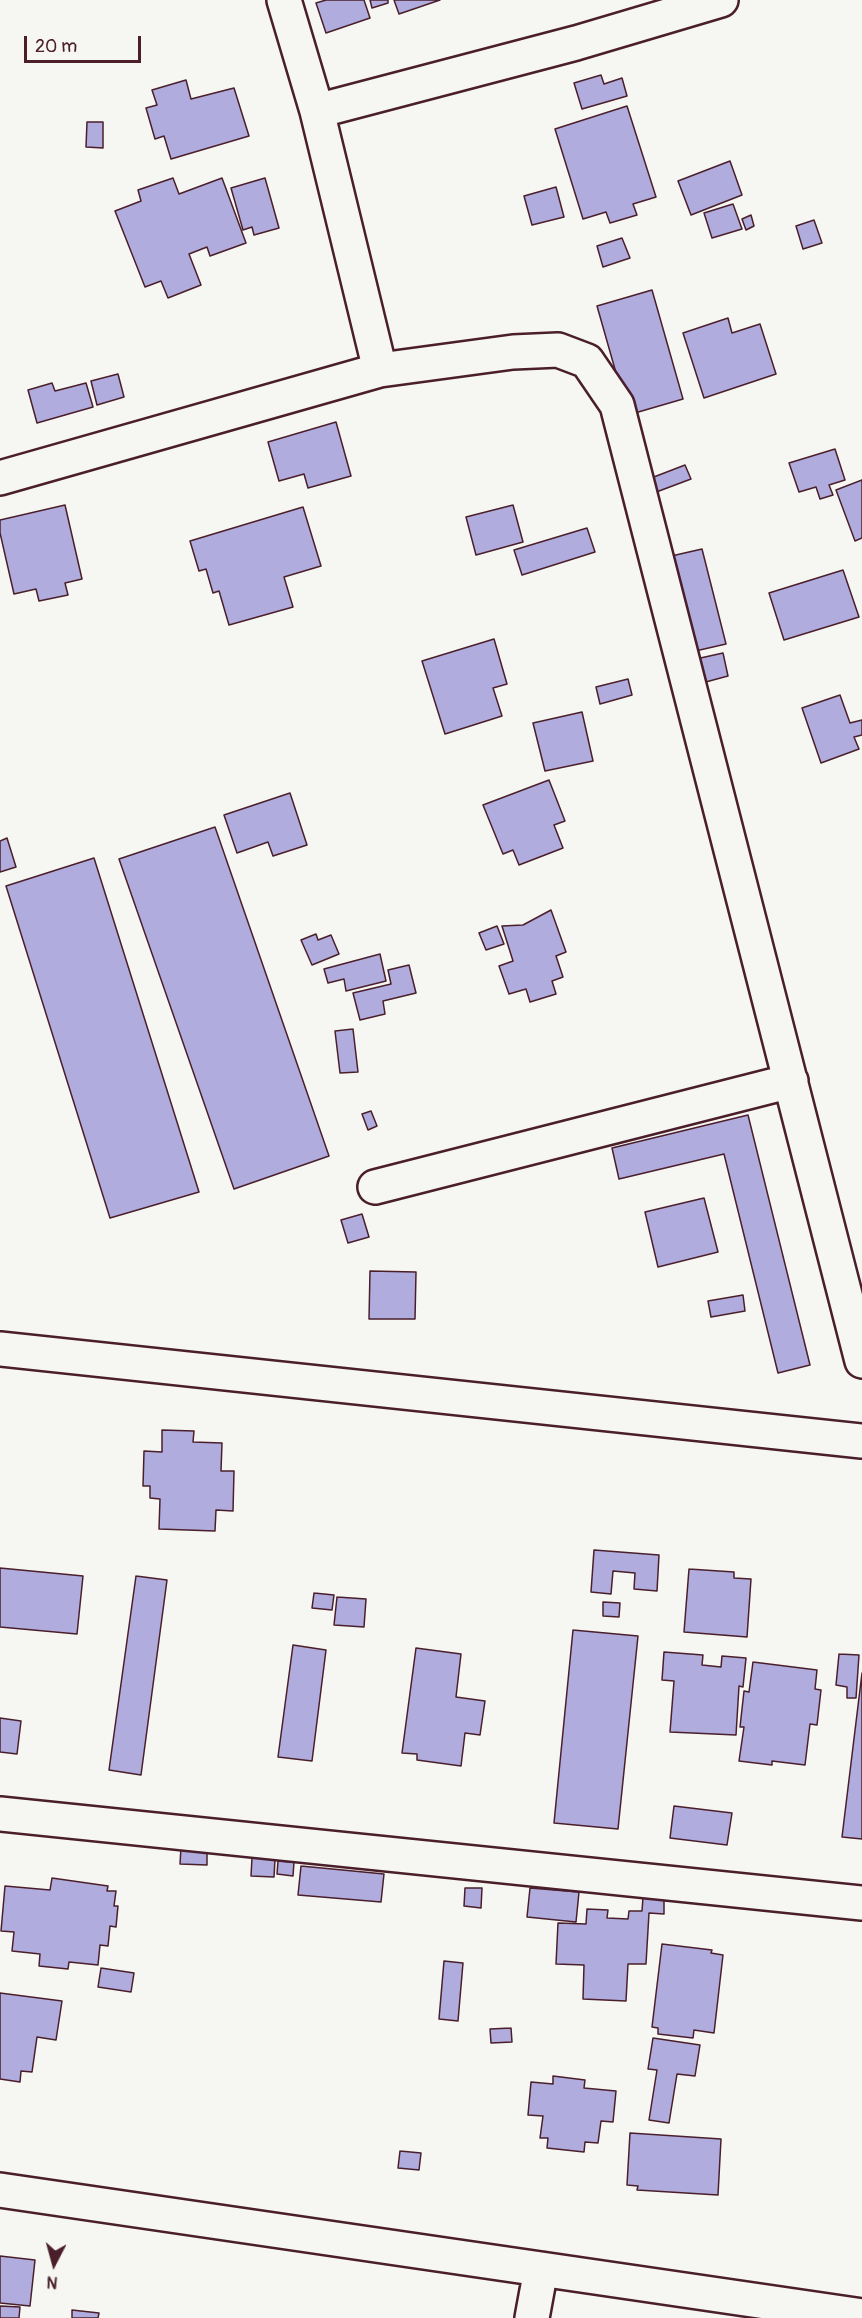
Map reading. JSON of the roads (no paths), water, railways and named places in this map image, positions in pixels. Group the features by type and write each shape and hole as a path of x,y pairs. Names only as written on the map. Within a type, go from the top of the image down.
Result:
{"street":[{"path":"284,0 317,111 380,370"},
{"path":"317,111 576,43 721,0"},
{"path":"0,478 380,370 513,352 558,350 587,361 617,405 862,1361"},
{"path":"375,1187 791,1081"},
{"path":"0,1349 862,1441"},
{"path":"0,1814 862,1903"},
{"path":"0,2190 862,2316"},
{"path":"532,2318 541,2269"}]}
